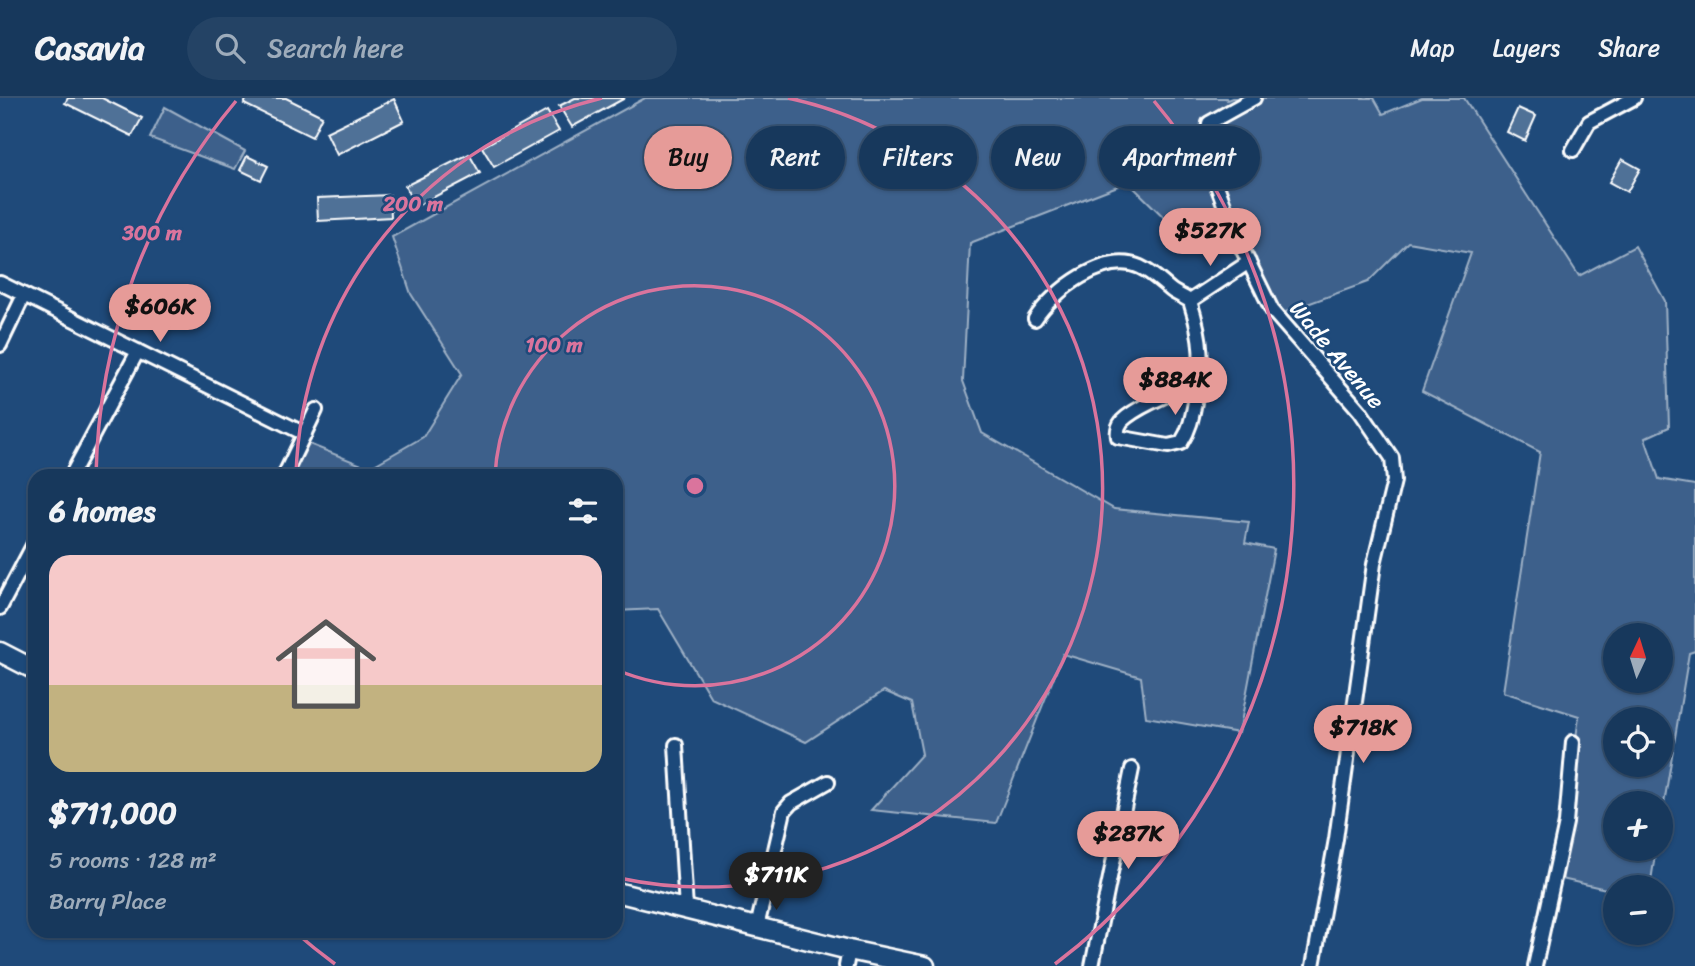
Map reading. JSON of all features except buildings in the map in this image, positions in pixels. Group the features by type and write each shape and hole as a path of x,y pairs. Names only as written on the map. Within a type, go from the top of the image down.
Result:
{"street":[{"name":"Wade Avenue","path":"1254,98 1209,123 1206,143 1218,188 1235,234 1272,310 1360,411 1392,458 1394,481 1376,556 1336,839 1313,966"},
{"path":"1573,150 1589,122 1634,98"},
{"path":"1035,319 1046,303 1066,287 1105,264 1120,262 1139,266 1161,279 1171,291 1190,301 1199,330 1202,365 1190,430 1181,443 1168,446 1118,437 1117,429 1122,421 1199,381"},
{"path":"1190,301 1249,262"},
{"path":"0,283 305,433"},
{"path":"0,345 24,295"},
{"path":"75,469 138,351"},
{"path":"287,469 316,410"},
{"path":"0,608 28,555"},
{"path":"0,652 28,666"},
{"path":"1535,966 1566,823 1573,743"},
{"path":"676,745 686,909"},
{"path":"1092,966 1132,769"},
{"path":"757,927 784,811 791,803 828,782"},
{"path":"623,894 757,927 847,958 925,966"}],"shaded area":[{"path":"645,98 1374,98 1383,114 1422,98 1464,98 1579,276 1635,246 1665,301 1669,427 1645,438 1659,479 1695,485 1695,651 1689,653 1673,750 1673,707 1603,707 1603,777 1668,777 1666,791 1603,791 1603,861 1654,861 1652,875 1603,875 1603,888 1557,878 1579,716 1503,692 1540,452 1422,391 1471,253 1408,242 1368,282 1280,314 1223,220 1181,234 1135,189 1260,189 1260,126 1099,126 1099,189 1110,189 970,243 963,381 982,433 1114,509 1249,522 1245,543 1274,549 1239,733 1146,717 1141,677 1063,654 996,823 871,810 922,754 912,703 884,691 806,742 711,698 658,609 623,611 623,469 292,469 304,442 369,468 423,437 462,374 411,294 392,237"},
{"path":"165,107 245,151 235,169 150,138"}]}
